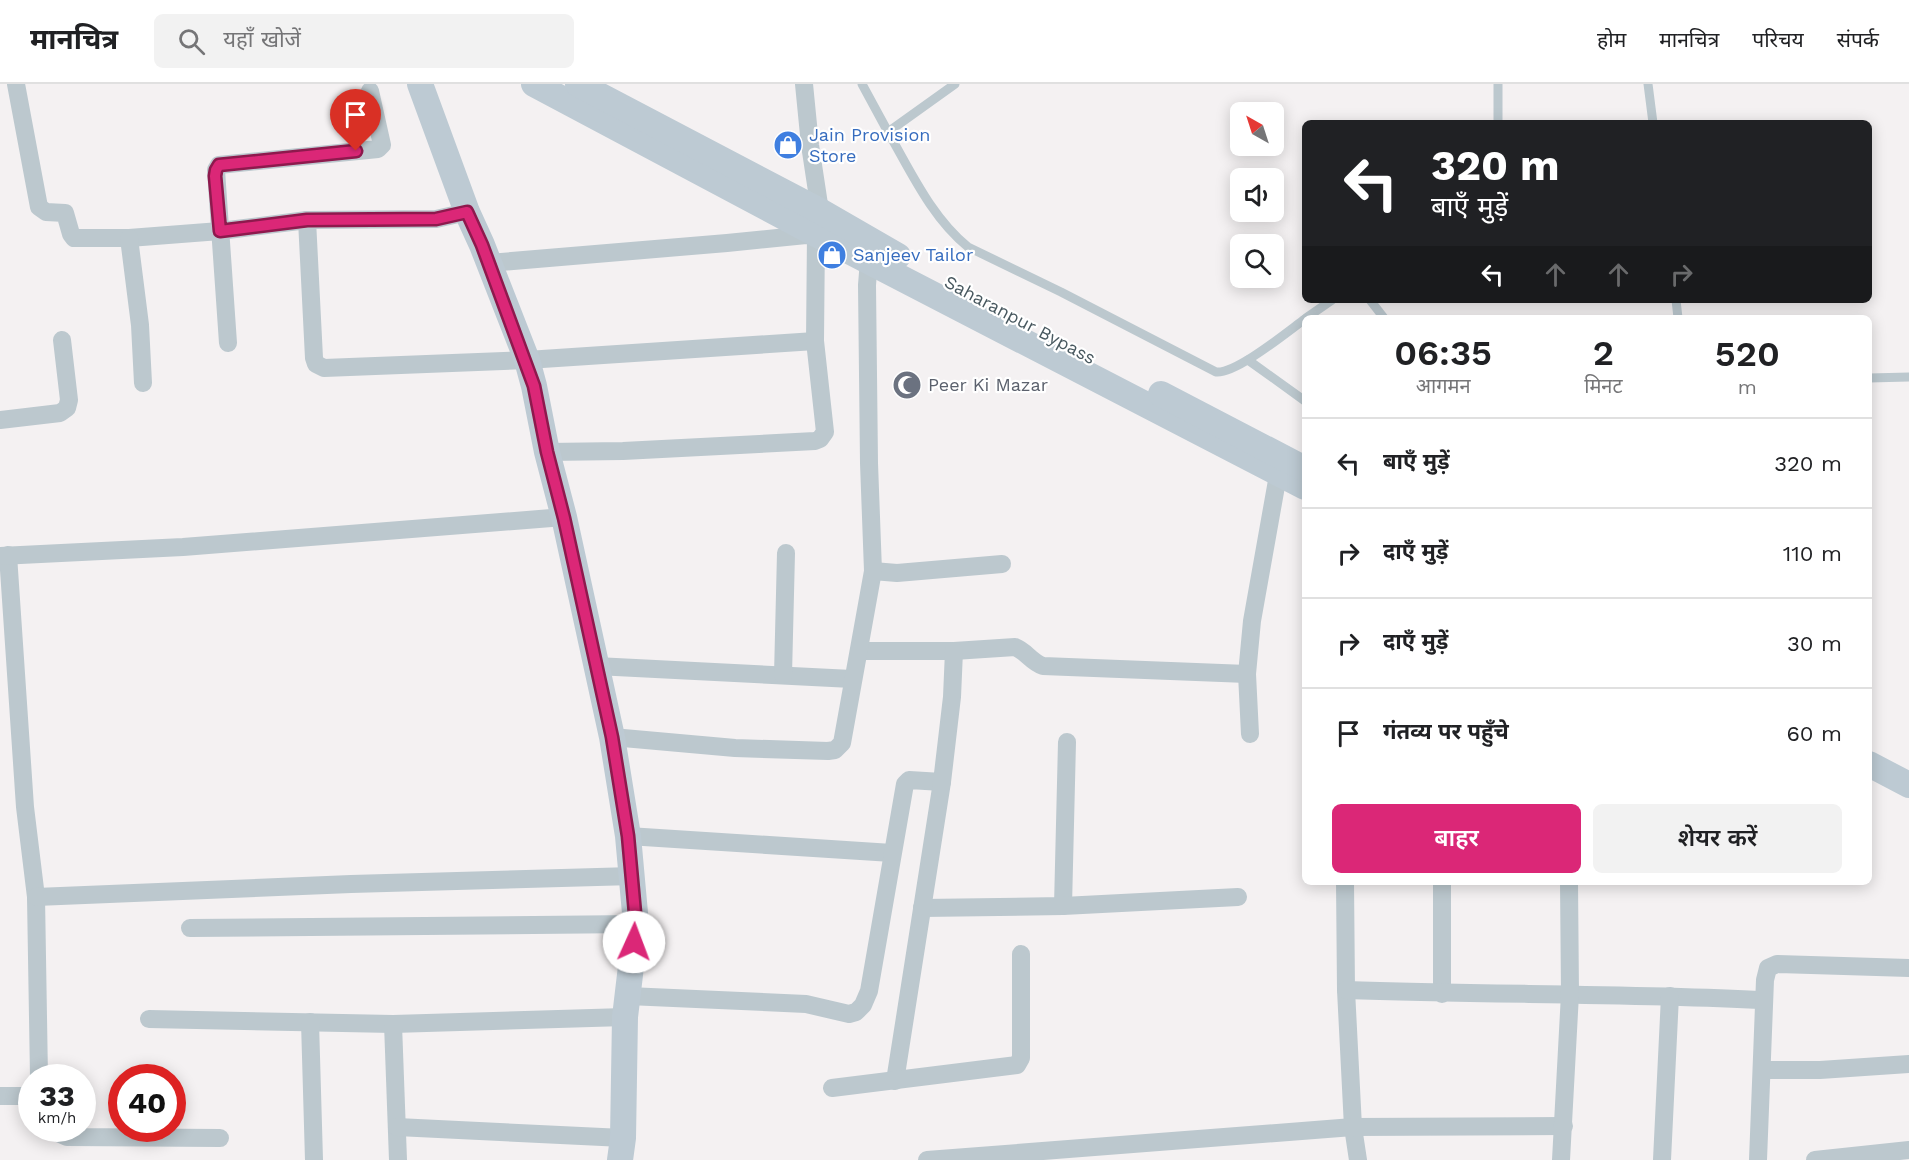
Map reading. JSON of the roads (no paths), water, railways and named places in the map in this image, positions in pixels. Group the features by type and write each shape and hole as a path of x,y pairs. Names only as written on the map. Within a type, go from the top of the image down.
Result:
{"main road":[{"path":"420,84 534,386 612,737 628,836 636,924 627,1006 622,1149"},
{"path":"534,84 818,223 869,260 1302,487"},
{"name":"Saharanpur Bypass","path":"578,84 610,92 818,223 871,241 1302,467"},
{"path":"1872,766 1909,785"},
{"path":"1872,786 1909,805"}],"street":[{"path":"16,84 39,207 46,212 65,213 70,234 74,238 129,238 220,231 307,220 436,219 467,212"},
{"path":"547,452 623,452 815,441 820,439 825,432 815,341 818,223 804,84"},
{"path":"228,343 216,170 219,165 378,149 382,145 370,91"},
{"path":"307,220 314,358 319,366 324,368 526,360 815,341"},
{"path":"489,263 727,243 818,223"},
{"path":"129,238 140,325 143,383"},
{"path":"612,737 735,748 835,750 842,743 873,571 869,463 867,285 869,260"},
{"path":"0,420 60,413 67,408 69,400 62,340"},
{"path":"1250,734 1247,674 1252,621 1278,475"},
{"path":"39,1064 36,897 25,807 4,555 183,547 564,518"},
{"path":"783,675 786,553"},
{"path":"873,571 897,573 1002,564"},
{"path":"860,651 954,651 1015,647 1023,651 1032,661 1043,666 1247,674"},
{"path":"895,1081 942,782 952,697 954,651"},
{"path":"596,666 852,679"},
{"path":"1063,906 1067,742"},
{"path":"150,1019 393,1024 627,1006 806,1004 849,1014 856,1012 863,1005 869,991 906,782 909,780 942,782"},
{"path":"628,836 892,853"},
{"path":"36,897 351,884 633,876"},
{"path":"1345,885 1346,990 1353,1127 1358,1160"},
{"path":"1442,885 1442,994"},
{"path":"1561,1160 1570,994 1569,885"},
{"path":"922,908 1063,906 1238,897"},
{"path":"190,928 636,924"},
{"path":"832,1088 1008,1066 1020,1062 1021,954"},
{"path":"1758,1160 1765,974 1768,968 1777,964 1909,968"},
{"path":"1346,990 1764,1000"},
{"path":"1662,1160 1670,996"},
{"path":"310,1022 314,1160"},
{"path":"393,1024 398,1160"},
{"path":"1762,1070 1820,1070 1909,1064"},
{"path":"0,1096 18,1096"},
{"path":"927,1160 1353,1127 1564,1126"},
{"path":"397,1127 622,1149"},
{"path":"96,1137 220,1138"},
{"path":"1815,1160 1909,1150"}],"lane":[{"path":"862,84 933,209 958,239 968,247 1216,372 1222,373 1248,360 1302,322"},
{"path":"888,132 955,84"},
{"path":"1498,84 1498,120"},
{"path":"1648,84 1653,120"},
{"path":"1311,315 1328,303"},
{"path":"1372,303 1382,315"},
{"path":"1248,360 1302,399"},
{"path":"1872,378 1909,376"}],"place":[{"name":"Jain Provision Store","path":"788,145"},
{"name":"Sanjeev Tailor","path":"832,255"},
{"name":"Peer Ki Mazar","path":"907,385"}]}
